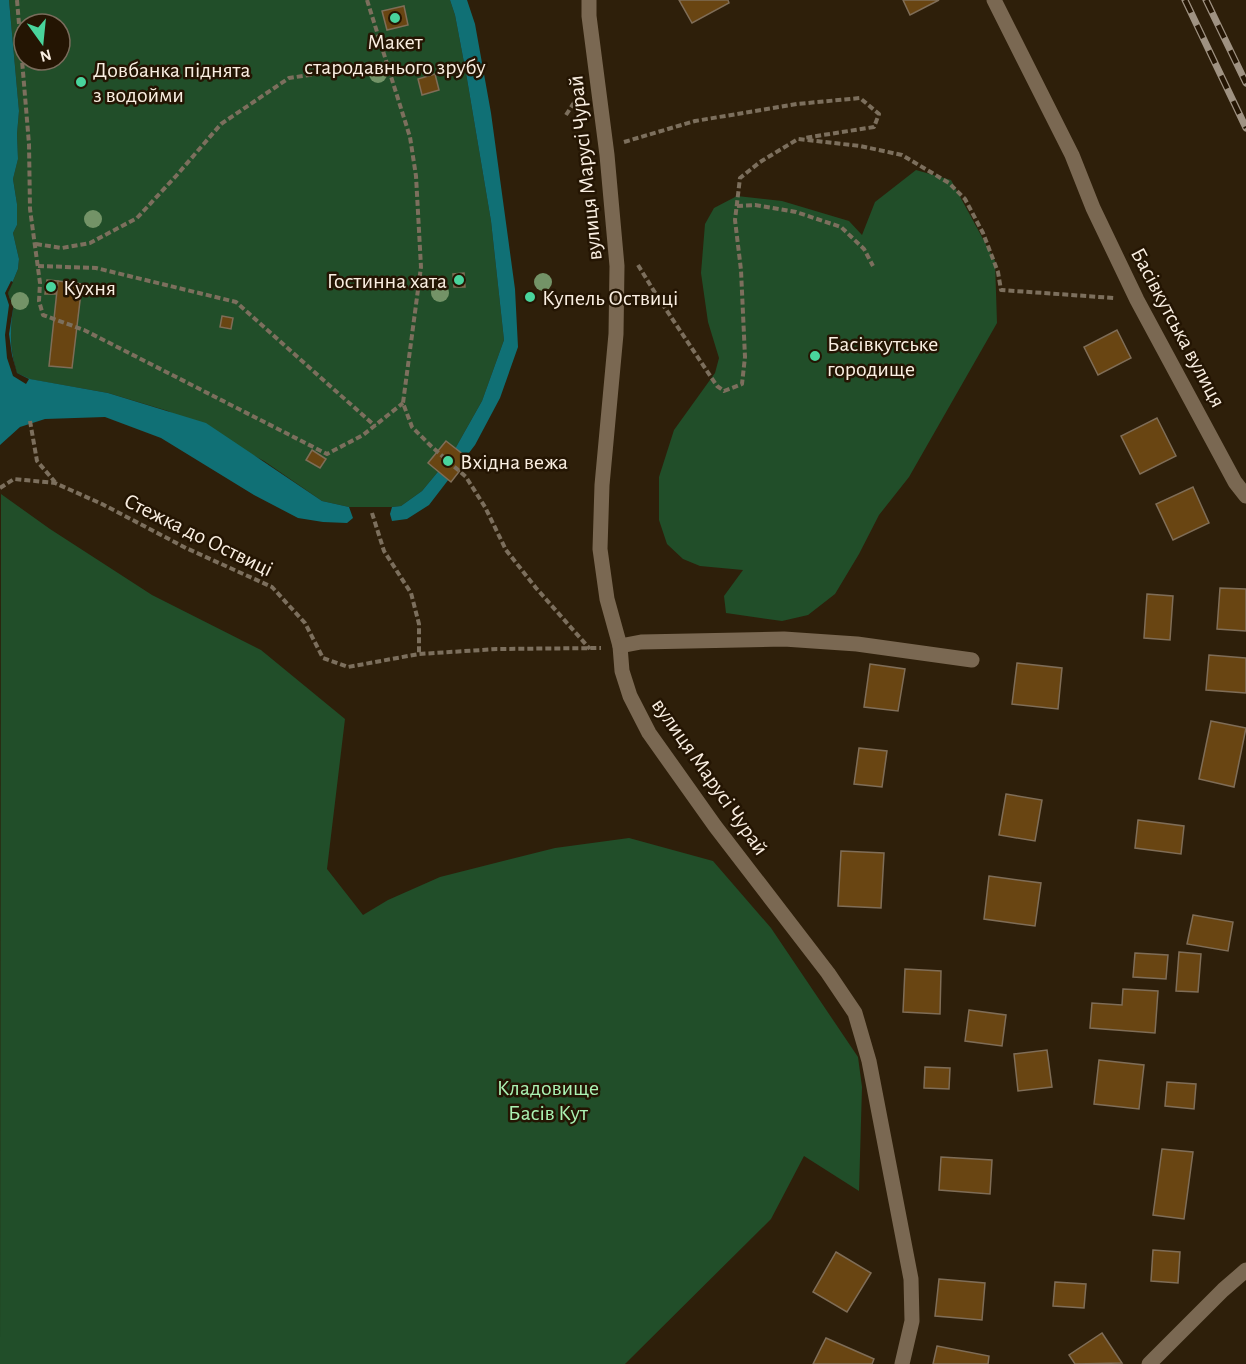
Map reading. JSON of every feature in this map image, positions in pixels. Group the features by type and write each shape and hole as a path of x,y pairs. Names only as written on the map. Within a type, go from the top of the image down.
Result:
{"street":[{"name":"вулиця Марусі Чурай","path":"589,0 617,266 616,334 602,485 600,549 607,599 620,646 622,671 630,696 649,733 715,826 828,973 855,1013 869,1061 911,1279 912,1321 902,1364"},
{"name":"Басівкутська вулиця","path":"994,0 1026,68 1072,155 1093,208 1137,300 1235,482 1246,496"},
{"path":"620,646 641,642 784,639 857,644 972,660"},
{"path":"1149,1364 1246,1270"}],"path":[{"path":"17,0 29,144 30,209 40,283 39,301 43,315 84,330 327,454 363,435 404,403"},
{"path":"367,0 410,137 416,176 421,267 404,403 412,427 466,477 485,507 506,550 590,649"},
{"path":"36,244 62,248 90,243 137,218 221,124 289,78 386,64"},
{"path":"606,147 695,121 797,104 860,98 879,114 873,127 798,139 760,162 740,178 735,220 741,270 745,357 742,384 724,391 717,386 635,259"},
{"path":"798,139 860,146 903,155 949,183 965,199 983,232 998,272 1001,290 1137,300"},
{"path":"737,206 755,205 796,212 841,227 864,249 873,266"},
{"path":"38,266 96,268 237,302 375,426"},
{"path":"30,421 38,461 55,483"},
{"name":"Стежка до Оствиці","path":"0,488 14,479 55,483 102,504 186,548 272,587 305,623 323,658 348,667 419,654 497,649 590,649 620,646"},
{"path":"372,513 384,551 411,593 419,624 419,654"}],"green space":[{"path":"9,0 450,0 466,73 491,221 504,340 482,401 451,456 422,491 401,506 349,507 322,501 264,461 168,411 108,393 29,379 17,373 11,338 14,303 9,299 8,293 18,269 19,259 13,233 17,225 17,204 13,179 18,159 19,111 15,72 72,72 72,12 12,12 12,33"},
{"path":"916,170 951,180 995,261 997,323 909,477 879,515 835,594 808,615 782,621 726,613 724,596 743,570 700,566 683,559 667,544 659,520 659,477 674,430 715,373 719,358 708,322 701,273 705,224 714,208 737,196 782,201 849,221 862,235 875,202"},
{"name":"Кладовище Басів Кут","path":"1,494 50,529 152,595 261,650 345,719 327,869 363,915 388,900 440,877 555,848 629,838 713,861 771,928 858,1057 862,1087 859,1191 804,1156 771,1219 625,1364 0,1364"}],"water":[{"path":"0,0 9,0 12,72 15,72 19,111 18,159 13,179 17,204 17,225 13,233 19,259 18,269 8,293 14,303 11,338 17,373 30,379 108,393 206,423 322,501 349,507 353,518 347,523 298,518 254,495 161,438 105,417 45,419 20,427 0,445"},
{"path":"450,0 467,0 475,24 491,113 515,289 518,347 500,398 475,445 429,505 407,519 392,521 390,514 392,507 401,506 422,491 451,456 482,401 504,340 491,221 466,73"}],"pier":[{"path":"11,281 13,282 8,293 14,303 9,334 12,355 17,373 29,379 26,384 13,376 7,358 5,335 9,305 5,293"}],"building":[{"path":"679,0 728,0 729,3 692,23"},
{"path":"903,0 939,0 910,15"},
{"name":"Макет стародавнього зрубу","path":"404,6 408,25 387,30 382,11"},
{"path":"435,74 439,90 422,95 418,79"},
{"name":"Гостинна хата","path":"464,273 465,287 454,287 453,274"},
{"name":"Кухня","path":"47,280 58,281 56,294 45,294"},
{"path":"58,281 82,284 72,368 49,366"},
{"path":"222,316 233,318 231,329 220,327"},
{"path":"1117,330 1131,358 1098,375 1084,347"},
{"path":"1157,418 1176,456 1140,474 1121,436"},
{"name":"Вхідна вежа","path":"446,441 469,459 451,482 428,463"},
{"path":"312,450 326,459 320,468 306,460"},
{"path":"1193,487 1209,523 1173,540 1156,504"},
{"path":"1220,588 1246,589 1246,631 1217,629"},
{"path":"1147,594 1173,596 1170,640 1144,638"},
{"path":"1209,655 1246,658 1246,693 1206,690"},
{"path":"1017,663 1062,668 1058,709 1012,704"},
{"path":"870,664 905,669 898,711 864,707"},
{"path":"1211,721 1246,728 1234,787 1199,779"},
{"path":"859,748 887,751 882,787 854,784"},
{"path":"1006,794 1042,800 1035,841 999,835"},
{"path":"1138,820 1184,826 1181,854 1135,848"},
{"path":"841,851 884,853 881,908 838,906"},
{"path":"989,876 1041,883 1035,926 984,919"},
{"path":"1193,915 1233,922 1228,951 1187,944"},
{"path":"1179,952 1201,954 1198,992 1176,991"},
{"path":"1135,953 1168,955 1166,979 1133,977"},
{"path":"905,969 941,971 940,1014 903,1012"},
{"path":"1123,989 1158,991 1155,1033 1090,1028 1092,1003 1122,1005"},
{"path":"969,1010 1006,1015 1002,1046 965,1041"},
{"path":"1047,1050 1052,1087 1018,1091 1014,1054"},
{"path":"1099,1060 1144,1065 1139,1109 1094,1104"},
{"path":"925,1067 950,1068 949,1089 924,1088"},
{"path":"1167,1082 1196,1084 1194,1109 1165,1106"},
{"path":"1162,1149 1193,1152 1184,1219 1153,1215"},
{"path":"941,1157 992,1160 990,1194 939,1190"},
{"path":"1153,1250 1180,1252 1178,1283 1151,1281"},
{"path":"836,1252 871,1273 847,1312 813,1292"},
{"path":"939,1279 985,1283 982,1320 935,1316"},
{"path":"1055,1282 1086,1284 1084,1308 1053,1306"},
{"path":"1102,1333 1122,1363 1075,1364 1069,1355"},
{"path":"826,1338 874,1359 872,1364 813,1364"},
{"path":"937,1346 989,1356 988,1364 933,1364"}],"railway":[{"path":"1185,0 1246,128"},
{"path":"1206,0 1246,83"}],"place":[{"name":"Макет стародавнього зрубу","path":"395,18"},
{"name":"Довбанка піднята з водойми","path":"81,82"},
{"name":"Гостинна хата","path":"459,280"},
{"name":"Кухня","path":"51,287"},
{"name":"Купель Оствиці","path":"530,297"},
{"name":"Басівкутське городище","path":"815,356"},
{"name":"Вхідна вежа","path":"448,461"}]}
